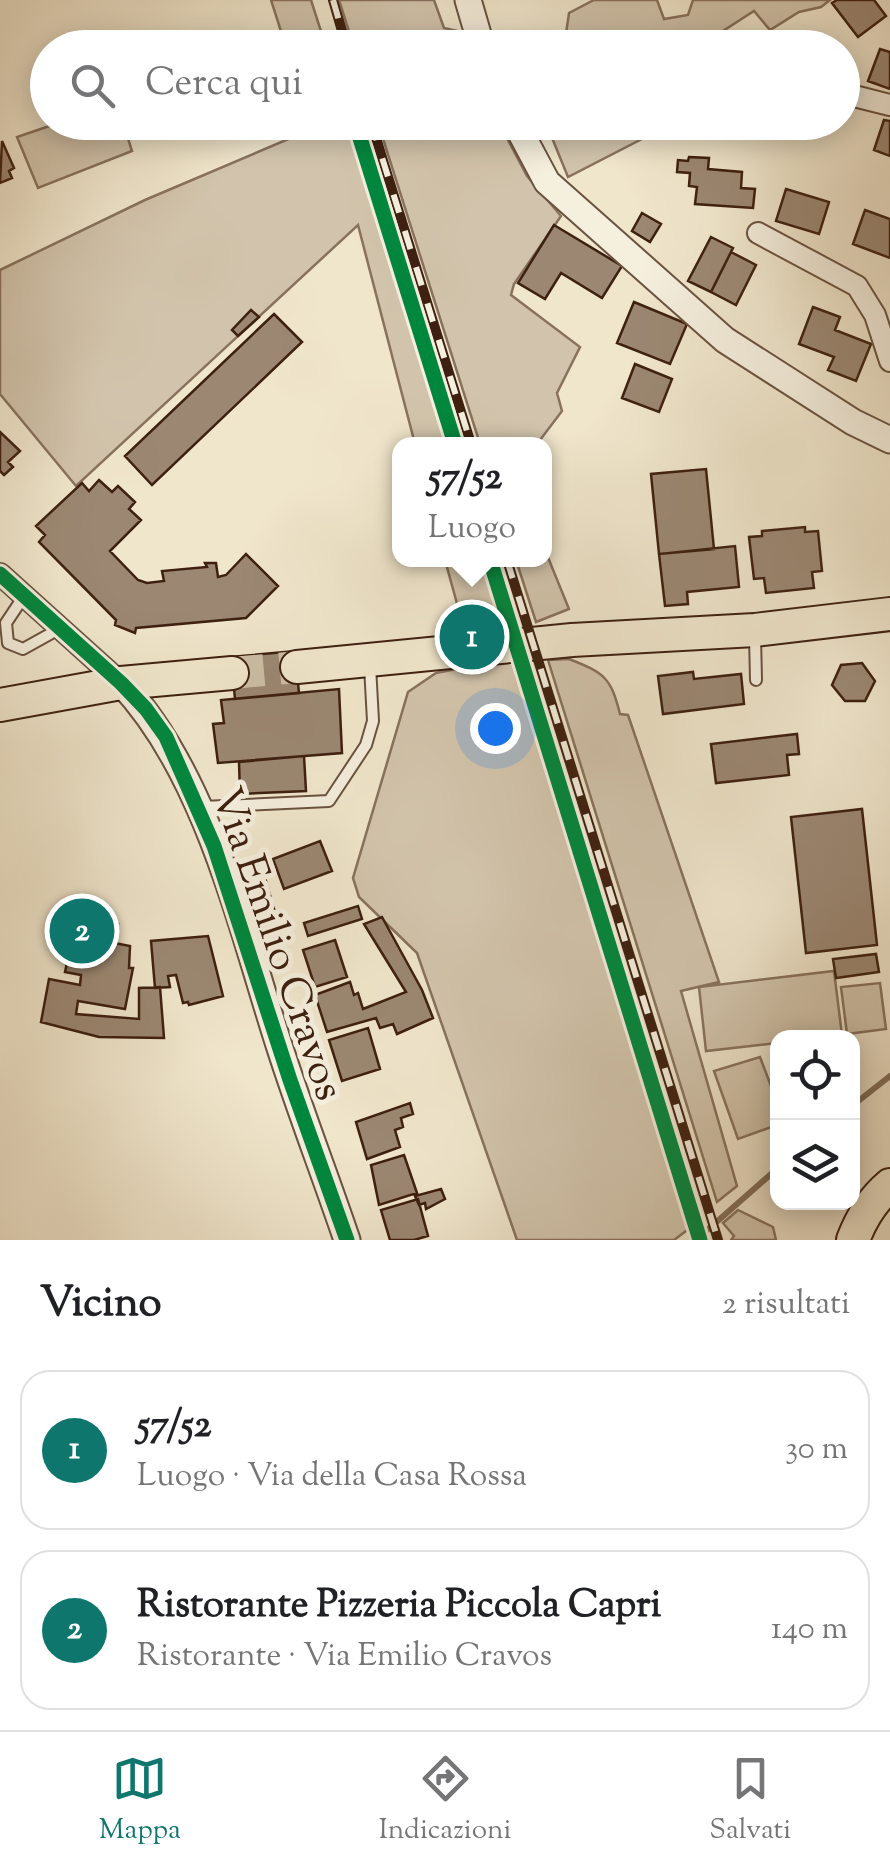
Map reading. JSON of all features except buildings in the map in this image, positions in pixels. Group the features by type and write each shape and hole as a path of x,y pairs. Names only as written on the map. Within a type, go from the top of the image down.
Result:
{"main road":[{"path":"296,668 572,640 755,630 890,614"},
{"path":"0,705 122,683 232,673"},
{"path":"853,1240 870,1208 890,1185"}],"street":[{"path":"468,0 477,30"},
{"path":"860,97 890,105"},
{"path":"525,140 547,182 725,340 853,422 890,440"},
{"path":"758,233 857,286 875,315 890,360"},
{"path":"0,574 122,683"},
{"name":"Via Emilio Cravos","path":"122,683 166,738 197,807 242,924 290,1080 347,1240"}],"lane":[{"path":"24,596 6,622 8,644 23,649 57,626"},
{"path":"755,630 756,680"},
{"path":"197,807 329,801 366,745 373,721 370,661"}],"shaded area":[{"path":"271,0 311,0 321,30 281,30"},
{"path":"339,0 434,0 444,28 453,30 349,30"},
{"path":"594,0 657,0 664,19 688,15 693,0 830,0 821,7 799,12 770,30 754,11 725,30 566,30 569,13"},
{"path":"30,133 30,140 128,140 132,151 38,188 17,137"},
{"path":"286,140 354,140 445,437 413,437 358,225 76,486 0,394 0,270 145,200"},
{"path":"383,140 508,140 527,176 561,216 514,284 511,295 580,347 557,393 562,411 542,437 478,437"},
{"path":"553,140 640,140 568,177"},
{"path":"447,567 487,567 506,627 464,629"},
{"path":"518,567 552,567 569,609 536,622"},
{"path":"514,658 690,1228 674,1240 517,1240 417,953 359,897 353,878 408,692 436,673"},
{"path":"569,659 605,678 620,714 628,715 719,982 681,991 737,1186 717,1202 548,660"},
{"path":"834,971 841,1030 770,1030 770,1044 706,1051 699,987"},
{"path":"880,983 886,1029 846,1030 841,987"},
{"path":"760,1057 770,1083 770,1128 738,1139 714,1071"},
{"path":"738,1210 773,1227 776,1240 731,1240 734,1236 723,1223"}],"waterway":[{"path":"860,1100 890,1076"},
{"path":"696,1240 770,1175"}],"tunnel":[{"path":"232,673 297,667"}],"railway":[{"path":"333,0 342,30"},
{"path":"377,140 469,437"},
{"path":"509,567 718,1240"}],"cycle path":[{"path":"361,140 453,437"},
{"path":"492,567 700,1240"},
{"path":"0,574 121,683 166,737 214,846 347,1240"}],"place":[{"name":"57/52","path":"472,637"},
{"name":"Ristorante Pizzeria Piccola Capri","path":"82,931"}]}
